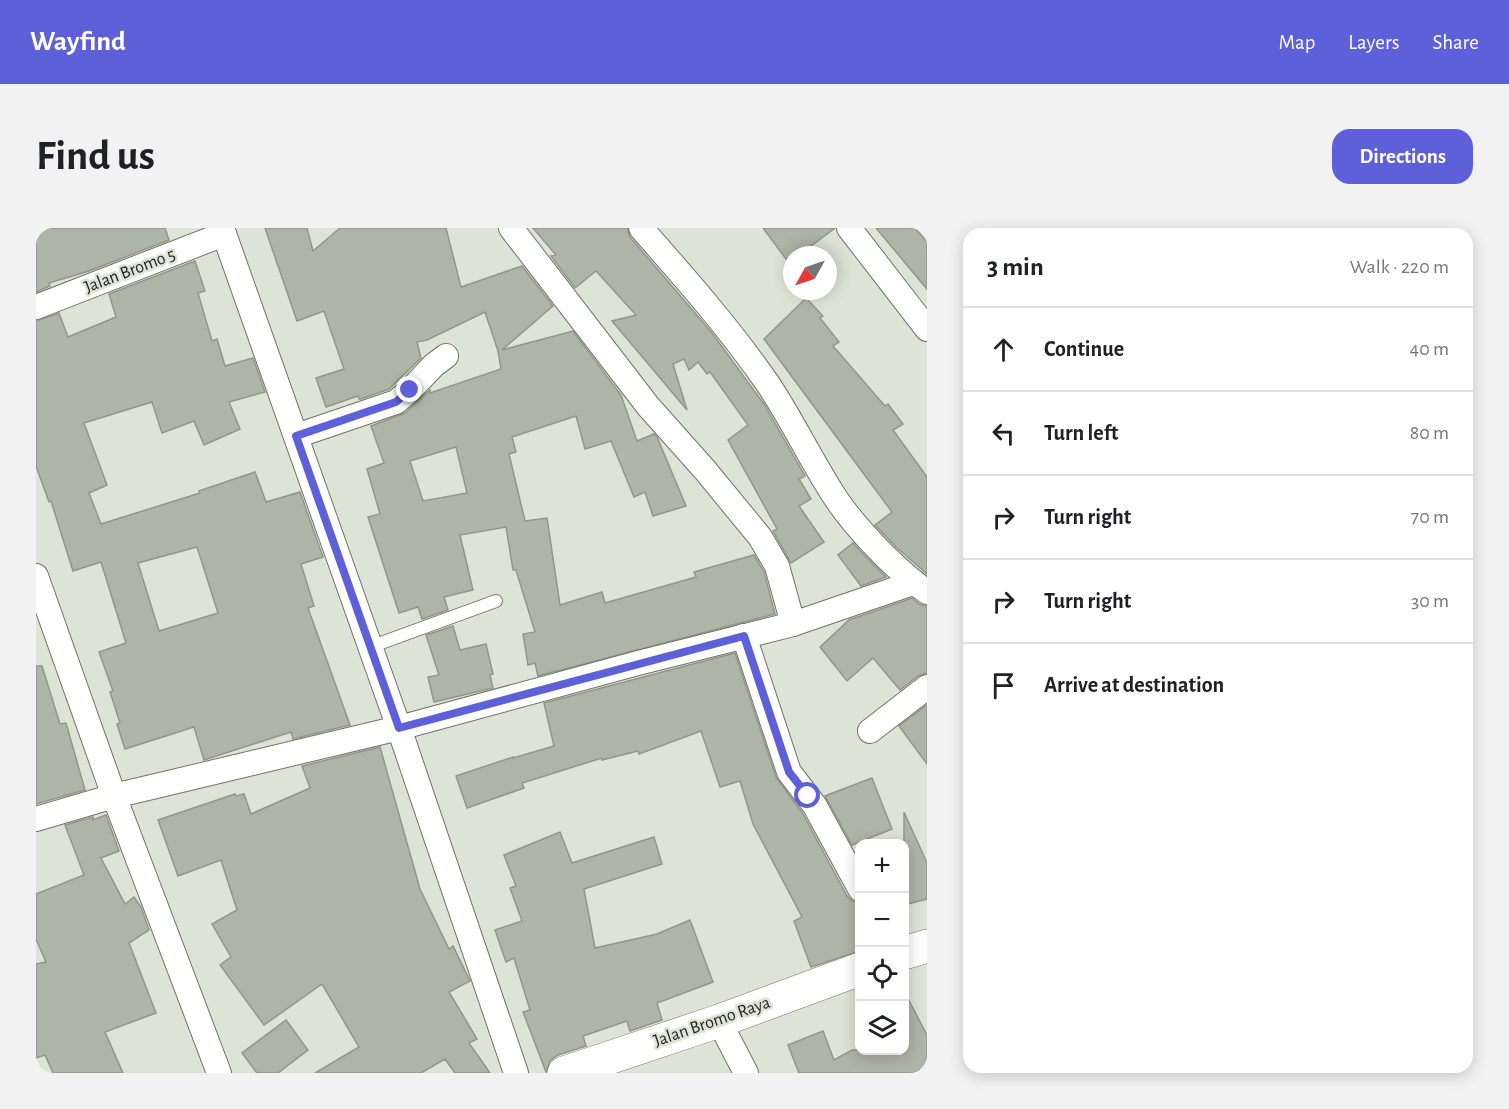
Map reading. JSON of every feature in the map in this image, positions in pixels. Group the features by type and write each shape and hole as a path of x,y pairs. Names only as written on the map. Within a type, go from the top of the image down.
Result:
{"main road":[{"path":"909,951 927,946"},
{"name":"Jalan Bromo Raya","path":"564,1073 718,1022 855,971"}],"street":[{"path":"511,228 648,406 760,537 777,566 793,624"},
{"path":"641,228 695,290 768,384 791,420 829,489 870,541 920,588"},
{"path":"849,228 927,329"},
{"path":"223,231 399,728 516,1073"},
{"name":"Jalan Bromo 5","path":"36,307 223,231"},
{"path":"296,436 396,402 446,356"},
{"path":"36,576 114,796 219,1073"},
{"path":"36,819 114,796 399,728 793,624 920,588"},
{"path":"744,636 789,772 815,806 855,880"},
{"path":"870,731 927,687"},
{"path":"718,1022 746,1073"}],"lane":[{"path":"370,647 496,601"}],"building":[{"path":"36,228 165,228 169,240 89,271 49,283 50,286 36,292"},
{"path":"265,228 307,228 313,251 340,228 446,228 461,287 522,266 553,306 502,350 573,331 621,395 637,441 654,434 657,437 686,506 653,516 645,492 634,497 611,441 585,449 576,416 512,437 516,452 509,454 525,521 547,518 560,605 602,592 605,603 696,577 694,572 754,555 764,572 775,614 538,676 535,663 528,665 523,634 535,632 516,570 513,570 506,527 460,535 473,590 444,597 448,610 422,619 418,607 399,613 368,517 380,514 367,469 384,463 371,426 405,413 430,390 430,393 501,369 498,351 485,312 427,340 417,342 421,358 389,389 361,399 358,396 326,407 316,378 344,369 324,311 297,321","holes":["456,447 467,493 423,501 410,461"]},
{"path":"533,228 627,228 630,237 712,333 764,404 805,476 799,479 811,499 799,506 824,542 791,563 773,531 777,529 728,440 748,425 710,372 707,374 698,362 689,370 684,359 673,364 687,410 612,321 636,315 596,271 575,288 551,256 556,255"},
{"path":"763,228 835,228 811,246 783,246 783,255"},
{"path":"876,228 915,228 927,242 927,289"},
{"path":"195,261 205,291 198,293 212,341 217,339 225,366 253,358 265,392 229,402 240,429 204,445 194,421 162,433 152,402 84,423 107,485 89,493 101,524 200,493 199,491 255,472 266,502 300,492 323,557 301,564 314,606 308,608 350,725 293,739 291,732 204,760 194,727 125,749 110,692 113,691 99,652 126,643 101,562 73,571 51,501 49,502 36,466 36,321 59,313 68,337 116,317 109,294","holes":["197,547 218,613 159,631 138,563"]},
{"path":"804,300 808,300 823,316 820,318 839,342 833,346 885,406 888,404 903,424 893,430 927,477 927,574 875,525 892,512 764,339"},
{"path":"853,543 886,577 861,586 838,555"},
{"path":"912,598 919,604 927,606 927,673 918,676 900,690 873,658 847,681 820,647 849,620"},
{"path":"453,626 460,650 486,644 493,674 490,675 493,688 434,702 428,677 439,675 426,635"},
{"path":"735,653 776,777 803,814 847,896 855,902 855,953 811,967 794,921 802,917 753,824 740,781 720,787 701,731 639,754 638,751 602,760 602,758 522,783 524,788 467,808 456,776 554,746 544,703"},
{"path":"36,666 42,666 60,724 66,723 85,790 36,804"},
{"path":"927,705 927,764 899,726"},
{"path":"380,747 420,889 449,949 453,946 470,981 449,992 477,1039 469,1043 490,1073 455,1073 445,1059 421,1073 315,1073 359,1047 322,984 264,1025 220,965 231,957 212,924 237,910 221,860 178,876 158,820 235,794 236,796 244,794 251,814 310,788 302,766"},
{"path":"872,778 892,829 867,839 855,839 855,844 852,845 825,796"},
{"path":"904,812 927,863 927,899 909,904 909,839 904,839"},
{"path":"106,815 119,851 101,858 125,904 134,897 141,907 149,930 129,943 156,1013 105,1032 123,1073 53,1073 45,1055 36,1058 36,964 46,962 36,939 36,894 84,875 65,825"},
{"path":"560,832 572,863 654,837 662,864 584,889 595,948 657,934 690,920 713,982 657,1003 662,1020 630,1031 627,1021 583,1036 586,1046 558,1055 550,1061 546,1072 523,1012 530,1010 514,958 506,962 495,930 522,921 510,888 516,886 504,855"},
{"path":"909,1001 927,1035 927,1066 914,1073 799,1073 788,1045 823,1031 834,1060 855,1050 855,1055 909,1055"},
{"path":"286,1020 308,1050 278,1073 257,1073 242,1053"}],"route":[{"path":"410,390 396,402 296,436 399,728 744,636 789,772 808,796"}]}
